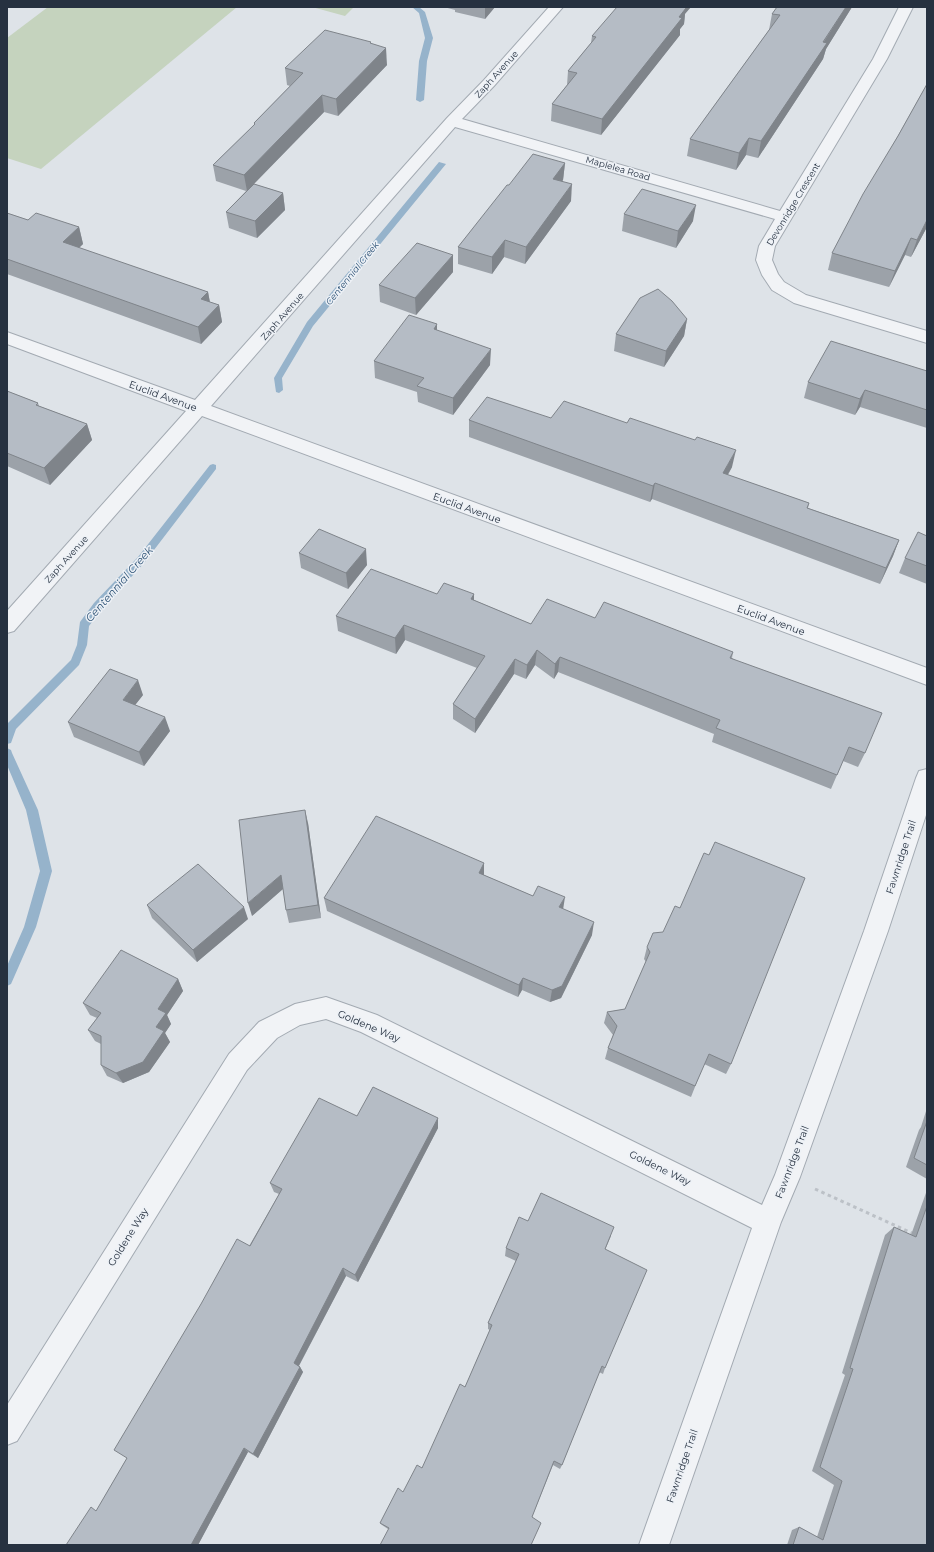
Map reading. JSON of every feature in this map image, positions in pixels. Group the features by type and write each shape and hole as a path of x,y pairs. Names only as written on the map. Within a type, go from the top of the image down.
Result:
{"street":[{"name":"Zaph Avenue","path":"7,625 200,409 452,121 489,83 556,7"},
{"name":"Devonridge Crescent","path":"906,7 880,59 767,246 764,260 770,275 778,286 800,299 927,337"},
{"name":"Maplelea Road","path":"452,121 784,217"},
{"name":"Euclid Avenue","path":"7,338 927,677"},
{"name":"Fawnridge Trail","path":"654,1545 768,1222 787,1177 876,931 927,778"},
{"name":"Goldene Way","path":"7,1431 238,1062 268,1030 295,1015 326,1008 368,1023 768,1222"}],"path":[{"path":"787,1177 920,1237"}],"green space":[{"path":"48,7 237,7 41,169 7,158 7,38"},
{"path":"312,7 354,7 345,16"}],"building":[{"path":"617,7 686,8 679,17 682,18 602,119 552,104 577,73 568,71 596,37 592,36"},
{"path":"777,7 846,7 823,42 827,43 761,141 749,138 739,153 690,139 780,15 772,14"},
{"path":"325,30 371,42 370,43 386,48 336,99 322,95 244,175 213,165 255,124 254,123 303,73 285,68"},
{"path":"927,84 927,220 917,240 911,238 895,271 832,253 863,194"},
{"path":"533,154 565,163 553,179 572,184 526,247 505,240 492,257 458,247 507,185 509,185"},
{"path":"254,184 283,193 255,221 226,212"},
{"path":"642,189 696,205 678,231 624,214"},
{"path":"7,213 28,220 36,213 79,227 63,242 208,292 201,299 219,305 198,327 7,259"},
{"path":"417,243 453,255 415,298 379,285"},
{"path":"658,289 672,301 687,319 666,351 616,334 640,298"},
{"path":"409,315 437,324 434,329 491,349 453,398 417,386 424,378 374,361"},
{"path":"831,341 927,371 927,410 865,390 860,399 808,382"},
{"path":"7,391 38,403 36,405 87,424 44,468 7,453"},
{"path":"487,397 551,418 564,401 627,423 630,418 695,440 697,437 736,450 723,473 809,503 807,508 899,540 886,568 655,483 653,486 469,420"},
{"path":"319,529 366,549 346,573 299,553"},
{"path":"918,532 927,536 927,566 905,558"},
{"path":"371,569 437,594 444,583 474,594 471,599 531,624 547,599 595,618 604,602 733,652 730,658 882,713 865,753 849,747 837,775 716,728 720,720 560,657 555,664 537,650 527,665 515,659 475,719 453,704 485,656 404,625 395,638 336,616"},
{"path":"110,669 138,680 123,700 165,717 139,752 68,722"},
{"path":"305,810 318,905 286,910 281,875 248,903 239,820"},
{"path":"376,816 484,863 479,873 533,896 538,886 565,897 559,907 594,922 562,986 552,990 523,978 519,985 324,898"},
{"path":"715,842 805,878 731,1064 709,1054 695,1086 608,1048 617,1026 607,1012 625,1009 650,952 647,947 653,933 663,932 675,906 680,908 704,853 709,855"},
{"path":"198,864 244,907 193,950 147,905"},
{"path":"121,950 178,979 158,1009 166,1013 156,1027 164,1031 143,1062 116,1073 101,1065 101,1036 88,1030 101,1013 83,1003"},
{"path":"373,1087 438,1118 355,1275 343,1268 294,1363 300,1367 253,1454 244,1448 191,1545 66,1545 91,1507 96,1511 127,1458 114,1450 201,1304 237,1239 250,1246 282,1189 270,1183 319,1098 357,1116"},
{"path":"927,1121 927,1165 914,1158"},
{"path":"541,1193 614,1227 605,1249 647,1270 605,1368 602,1366 562,1465 554,1461 532,1517 541,1523 531,1545 380,1545 389,1528 380,1523 398,1488 403,1492 417,1465 422,1468 460,1384 465,1387 492,1325 488,1323 519,1254 506,1248 519,1217 528,1221"},
{"path":"927,1206 927,1545 793,1545 799,1527 823,1540 842,1481 820,1467 853,1369 850,1368 894,1227 916,1237"}],"waterway":[{"name":"Centennial Creek","path":"415,7 422,12 429,38 423,61 420,100"},
{"name":"Centennial Creek","path":"279,390 278,378 310,324 442,164"},
{"name":"Centennial Creek","path":"7,740 11,727 75,662 82,645 84,625 98,606 141,560 213,467"},
{"name":"Centennial Creek","path":"7,753 32,810 46,871 30,927 7,980"}]}
